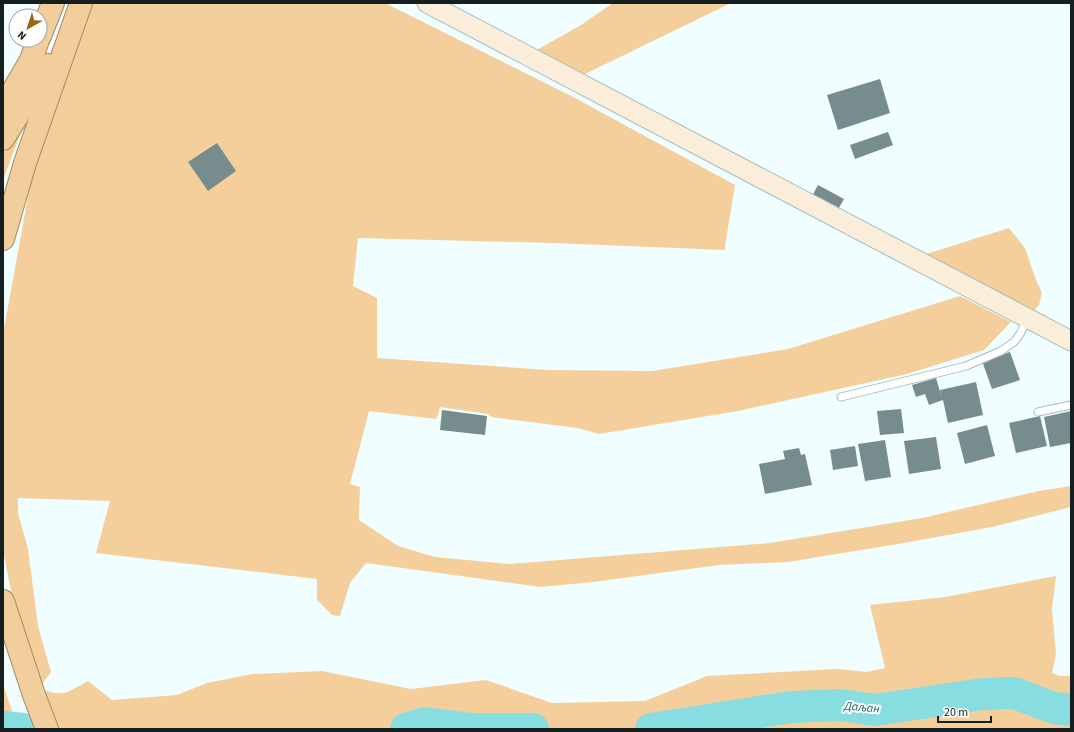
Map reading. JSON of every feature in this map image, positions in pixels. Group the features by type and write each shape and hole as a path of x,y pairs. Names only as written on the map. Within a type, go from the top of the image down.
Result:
{"highway":[{"path":"48,16 53,3"},
{"path":"3,139 42,77 80,3"},
{"path":"3,239 25,163 80,3"},
{"path":"3,87 24,48"},
{"path":"3,108 31,60 35,48"},
{"path":"3,601 34,696 47,729"}],"main road":[{"path":"427,3 1071,341"}],"lane":[{"path":"841,397 966,366 1001,351 1014,342 1020,334 1027,318"},
{"path":"1038,412 1071,405"}],"shaded area":[{"path":"89,3 385,3 575,98 735,185 725,250 552,243 358,238 353,286 377,298 377,358 549,370 652,371 788,349 960,296 1011,322 984,350 907,374 738,411 599,434 578,428 491,417 488,414 440,407 436,419 369,411 350,484 360,487 359,520 398,546 435,557 510,564 770,543 922,518 1039,491 1071,486 1071,507 992,527 788,562 719,565 593,582 540,587 366,563 350,583 340,616 332,615 317,600 317,579 96,553 110,501 18,498 18,513 28,549 38,626 51,672 40,687 17,622 3,550 3,334 32,175"},
{"path":"613,3 731,3 581,76 535,51 581,25"},
{"path":"25,121 4,178 3,184 3,155"},
{"path":"1009,228 1025,248 1042,293 1039,305 1034,310 926,254"},
{"path":"1056,576 1052,609 1056,654 1052,673 1060,676 1071,676 1071,729 54,729 40,688 54,693 64,693 88,681 112,700 177,695 207,683 252,674 322,671 411,689 486,680 552,703 645,701 707,676 837,669 867,672 885,668 870,605 945,597"},
{"path":"3,684 18,729 3,729"}],"building":[{"path":"880,79 890,113 838,130 827,95"},
{"path":"888,132 893,145 855,159 850,145"},
{"path":"217,143 236,171 208,191 188,162"},
{"path":"818,185 844,199 836,213 810,200"},
{"path":"1010,352 1020,380 992,389 982,361"},
{"path":"936,378 942,398 940,390 976,382 983,415 948,423 943,400 929,405 925,394 916,397 912,385"},
{"path":"901,409 904,433 880,435 877,411"},
{"path":"442,410 487,416 485,435 440,430"},
{"path":"1071,411 1071,443 1050,447 1044,417"},
{"path":"1040,416 1047,446 1016,453 1009,423"},
{"path":"987,425 995,456 965,464 957,433"},
{"path":"936,437 941,469 909,474 904,441"},
{"path":"885,440 891,477 865,481 858,444"},
{"path":"855,446 858,466 833,470 830,450"},
{"path":"799,448 801,455 805,454 812,485 765,494 759,464 785,459 783,451"}],"waterway":[{"name":"Даљан","path":"651,729 791,707 841,705 875,710 983,694 1014,693 1054,708 1071,710"},
{"name":"Даљан","path":"406,729 425,723 472,729 533,729"},
{"name":"Даљан","path":"3,727 23,729"}]}
